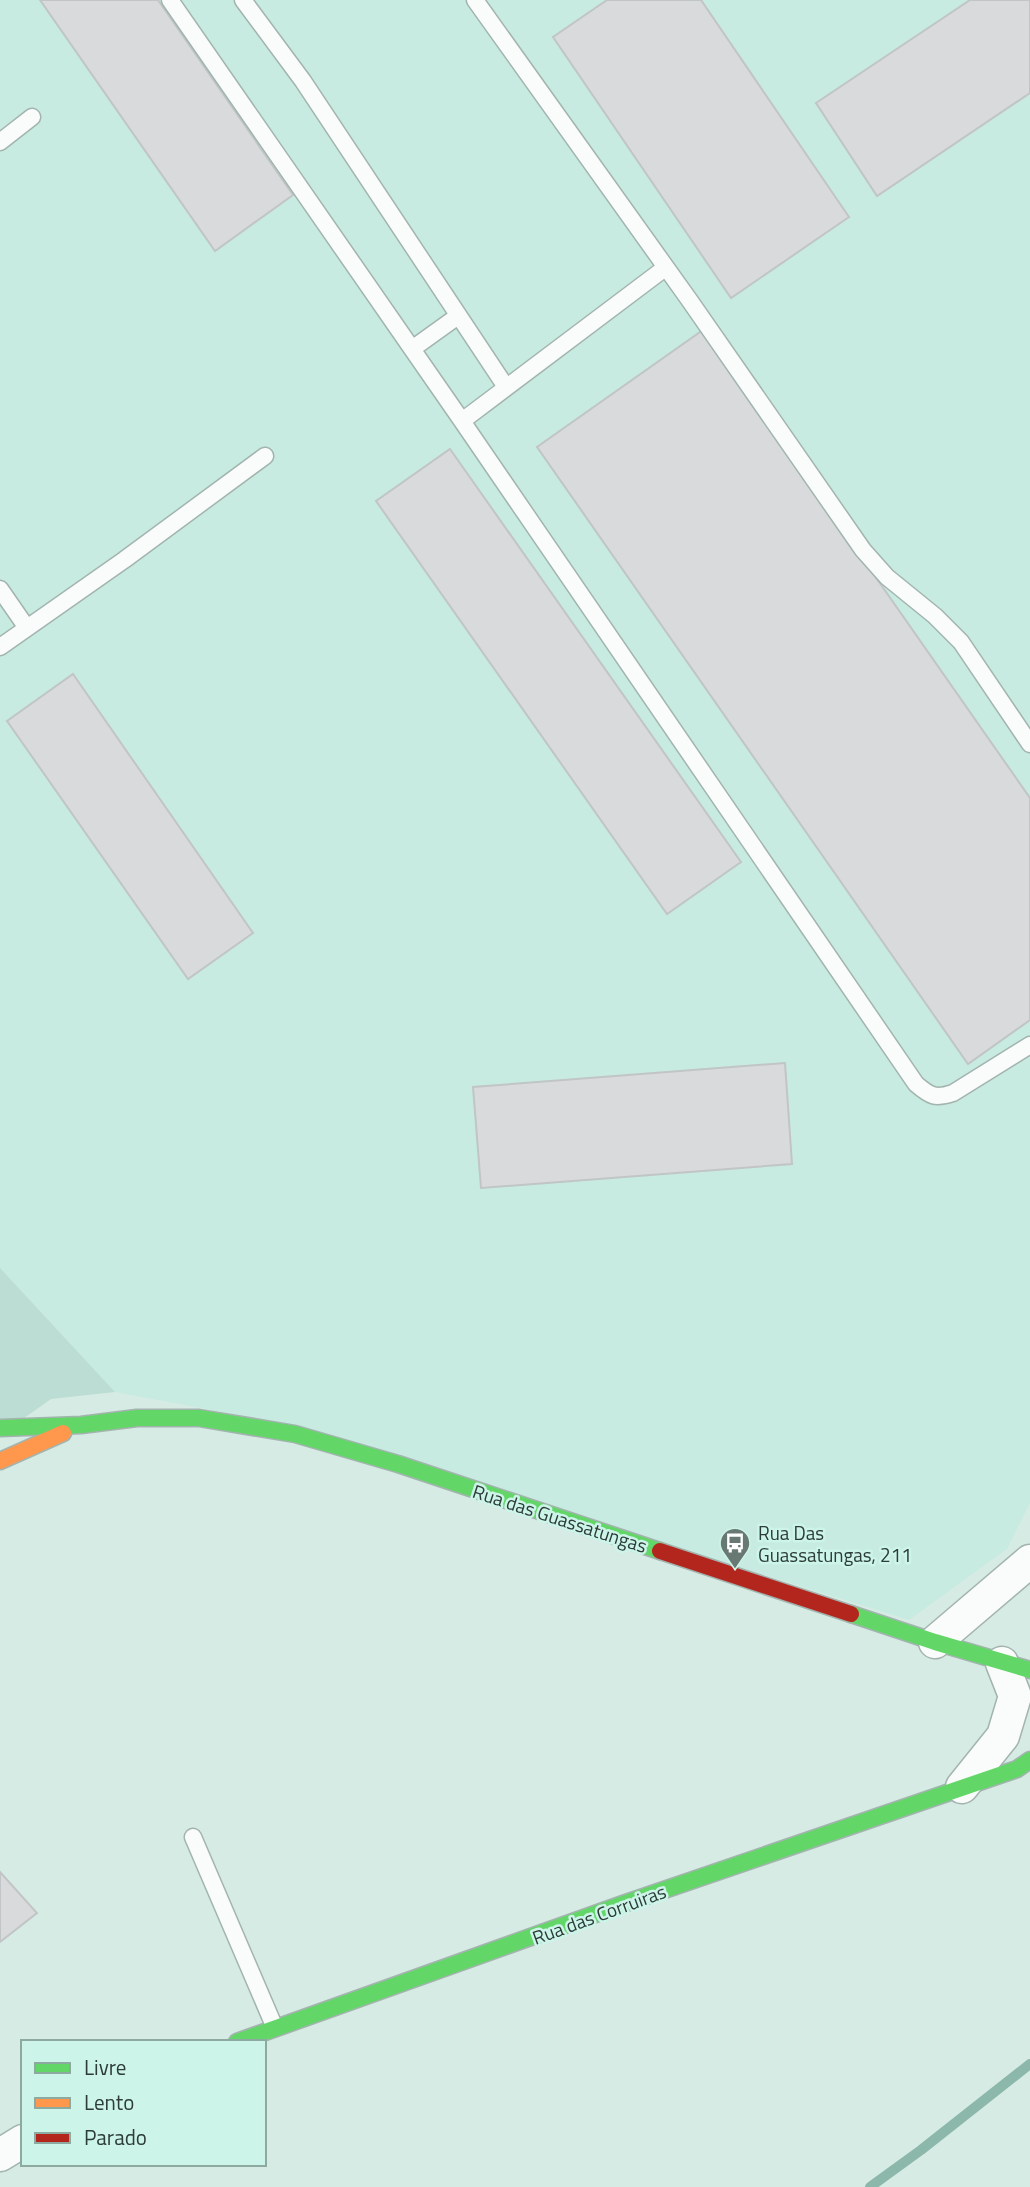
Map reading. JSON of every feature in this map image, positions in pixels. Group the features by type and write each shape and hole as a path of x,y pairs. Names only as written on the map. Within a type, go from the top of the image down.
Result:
{"street":[{"name":"Rua das Guassatungas","path":"81,1425 136,1418 199,1418 295,1434 398,1464 935,1642 1016,1666"},
{"path":"0,1428 81,1425"},
{"path":"0,1461 81,1425"},
{"path":"935,1642 1030,1561"},
{"path":"961,1787 1003,1736 1015,1696 1016,1666"},
{"name":"Rua das Corruiras","path":"242,2040 1026,1765"},
{"path":"0,2155 21,2142"}],"lane":[{"path":"170,0 916,1084 927,1093 940,1097 953,1093 1030,1045"},
{"path":"243,0 303,81 506,387"},
{"path":"475,0 690,301 863,550 887,577 935,616 961,642 1030,744"},
{"path":"0,142 32,117"},
{"path":"462,421 665,268"},
{"path":"412,349 457,316"},
{"path":"0,647 265,456"},
{"path":"0,589 27,628"},
{"path":"193,1837 275,2028"}],"shaded area":[{"path":"0,0 1030,0 1030,1503 1007,1549 909,1620 265,1420 115,1392 0,1268"},
{"path":"0,1268 115,1392 51,1399 0,1435"}],"building":[{"path":"40,0 158,0 293,195 215,251"},
{"path":"607,0 701,0 849,217 731,298 553,37"},
{"path":"970,0 1030,0 1030,93 877,196 816,103"},
{"path":"703,330 1030,798 1030,1020 968,1064 537,447"},
{"path":"450,449 741,862 667,914 376,501"},
{"path":"73,674 253,933 188,979 7,721"},
{"path":"785,1063 792,1164 481,1188 473,1087"},
{"path":"0,1872 37,1913 0,1942"}],"waterway":[{"path":"870,2187 1030,2064"}],"traffic: fast":[{"path":"0,1428 81,1425 137,1418 199,1418 295,1434 398,1464 660,1551"},
{"path":"851,1614 1030,1670"},
{"path":"243,2040 623,1904 1017,1769 1030,1760"}],"traffic: slow":[{"path":"0,1461 63,1433"}],"traffic: jam":[{"path":"660,1551 851,1614"}],"place":[{"name":"Rua Das Guassatungas, 211","path":"735,1570"}]}
